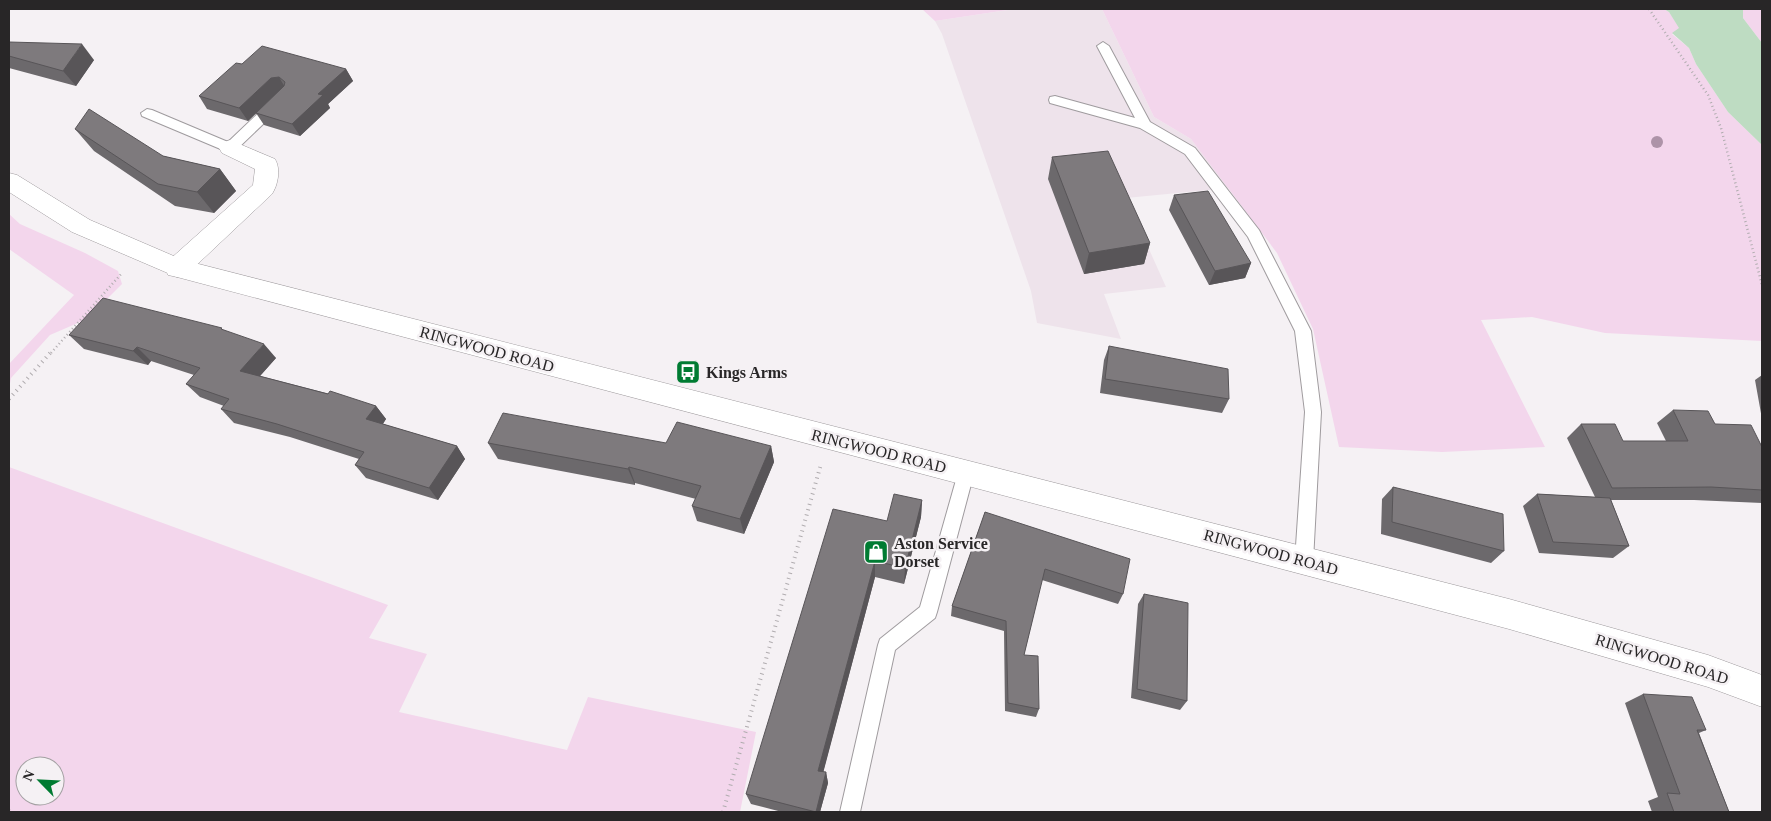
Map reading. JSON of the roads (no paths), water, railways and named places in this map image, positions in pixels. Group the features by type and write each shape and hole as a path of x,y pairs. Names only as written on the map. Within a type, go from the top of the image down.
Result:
{"main road":[{"path":"177,268 264,188 267,165 230,148"},
{"name":"RINGWOOD ROAD","path":"9,181 81,226 177,268 1518,616 1708,670 1762,691"}],"lane":[{"path":"1103,46 1146,125"},
{"path":"147,113 230,148 285,95"},
{"path":"1056,100 1146,125 1190,151 1248,226 1303,331 1312,412 1304,561"},
{"path":"850,812 887,645 928,612 966,473"}],"place":[{"name":"Kings Arms","path":"688,372"},
{"name":"Aston Service Dorset","path":"876,552"}]}
